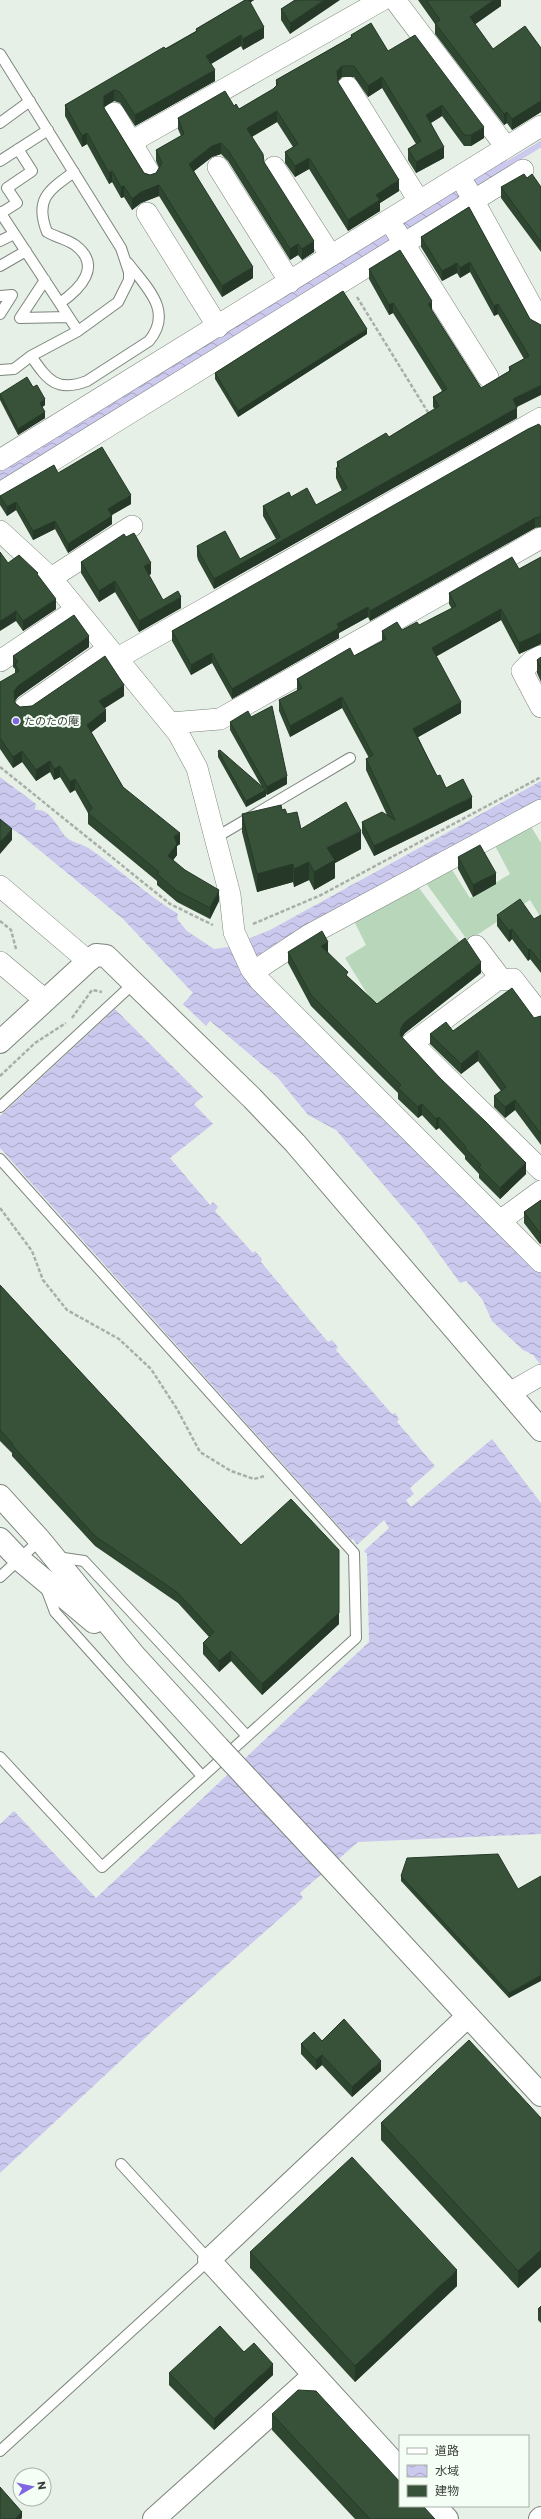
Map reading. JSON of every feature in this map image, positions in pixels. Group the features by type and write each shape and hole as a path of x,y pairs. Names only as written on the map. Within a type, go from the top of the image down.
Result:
{"street":[{"path":"131,142 382,0"},
{"path":"395,0 506,147"},
{"path":"348,87 419,201"},
{"path":"114,113 150,174"},
{"path":"0,494 347,279 397,232 467,188 506,147 541,126"},
{"path":"274,167 331,256"},
{"path":"218,168 290,282"},
{"path":"0,460 331,256 397,232 419,201 467,188 522,170"},
{"path":"467,188 541,323"},
{"path":"147,213 218,327"},
{"path":"397,232 488,377"},
{"path":"25,707 112,654 541,418"},
{"path":"51,578 132,526"},
{"path":"0,531 51,578 170,723 197,768 230,895 236,937 252,970 281,1004 541,1262"},
{"path":"170,723 220,719 541,538"},
{"path":"0,661 76,610"},
{"path":"541,656 532,660 522,671 541,707"},
{"path":"252,970 309,936 541,810"},
{"path":"0,886 88,961"},
{"path":"476,946 501,979"},
{"path":"0,1042 88,961 96,955 106,956 135,982 296,1143 511,1392 541,1430"},
{"path":"0,962 45,1000"},
{"path":"541,1015 513,979 501,979 497,980 412,1043 541,1170"},
{"path":"500,1222 541,1191"},
{"path":"511,1392 541,1375"},
{"path":"0,1496 47,1548 134,1655 541,2095"},
{"path":"0,1539 19,1560 134,1655"},
{"path":"399,2468 313,2376 209,2260 468,2016"},
{"path":"154,2519 313,2376"},
{"path":"436,2507 447,2519"}],"lane":[{"path":"2,60 48,130 121,248 126,260 157,303 160,319 156,333 149,341 87,381 76,385 67,386 48,380 31,356"},
{"path":"0,123 30,101"},
{"path":"0,161 48,130"},
{"path":"18,149 32,171 7,188 17,203 1,213 78,331"},
{"path":"60,303 82,284 87,276 86,257 74,244 47,232 41,217 42,204 50,190 74,172"},
{"path":"0,241 14,234"},
{"path":"0,266 26,250"},
{"path":"0,370 14,370 31,356 78,331 118,302 124,294 129,280 126,260"},
{"path":"45,280 20,318 69,317"},
{"path":"0,296 12,294 0,314"},
{"path":"216,838 350,758"},
{"path":"0,1107 135,982"},
{"path":"0,1159 354,1553 356,1638 102,1867 0,1757"},
{"path":"0,1577 19,1560 47,1548 84,1561 247,1736"},
{"path":"42,1579 55,1612 202,1776"},
{"path":"0,2451 209,2260 121,2164"}],"path":[{"path":"347,279 429,414"},
{"path":"0,767 170,904 236,937 321,895 541,777"},
{"path":"35,1043 70,1020 92,990 105,992 114,1000"},
{"path":"0,1208 32,1251 43,1280 67,1310 119,1339 151,1369 177,1409 200,1452 231,1471 254,1479 282,1473"}],"green space":[{"path":"529,823 541,843 541,918 530,900 468,941 423,879 449,865 470,898 510,874 493,842"},
{"path":"416,884 462,945 376,1008 345,958 366,945 353,919"}],"water":[{"path":"506,159 513,170 0,490 0,470"},
{"path":"0,777 36,804 35,810 40,810 49,815 65,836 90,849 155,899 178,914 177,919 187,931 214,949 228,947 270,930 541,781 541,802 245,971 541,1270 541,1365 533,1355 523,1350 492,1321 482,1299 466,1281 460,1283 418,1225 336,1130 308,1115 278,1078 210,1021 206,1026 183,1004 193,993 123,919 21,835 0,821"},
{"path":"115,1009 203,1097 194,1104 213,1124 170,1158 210,1205 213,1202 218,1207 215,1211 253,1253 255,1251 262,1259 261,1262 328,1342 332,1340 338,1347 336,1350 392,1414 395,1413 399,1419 397,1422 435,1466 410,1488 414,1494 406,1500 411,1507 492,1439 541,1503 541,1834 358,1842 300,1893 303,1898 159,2025 0,2173 0,1824 14,1811 96,1898 369,1642 367,1554 364,1551 389,1528 384,1520 357,1545 353,1539 351,1540 0,1148 0,1116"}],"building":[{"path":"245,0 249,0 264,27 243,39 241,35 206,56 215,70 135,115 120,92 114,90 104,96 104,108 144,173 150,175 156,173 162,163 156,150 184,134 178,118 225,91 234,106 236,104 239,109 273,89 278,84 276,80 352,37 351,35 371,23 388,51 415,35 484,127 471,135 464,135 442,105 426,115 444,147 416,162 408,149 421,141 382,77 368,86 354,66 342,66 337,71 338,82 399,180 376,195 380,200 348,220 309,158 295,166 285,152 298,144 277,111 249,127 247,129 263,154 264,162 314,241 302,249 298,244 290,249 228,150 221,143 212,146 189,164 253,267 222,286 159,185 141,192 132,199 124,186 121,187 112,171 109,173 87,133 82,136 65,105 164,47 166,49 197,31 196,29"},
{"path":"295,0 324,0 290,23 281,9"},
{"path":"426,0 494,0 470,17 493,49 525,26 541,48 541,101 512,119 507,112 504,114 435,23 440,20"},
{"path":"524,174 527,178 532,174 541,187 541,242 501,187"},
{"path":"469,207 530,319 541,325 541,385 513,399 517,408 214,579 197,546 225,531 240,559 280,537 263,506 289,492 291,497 307,488 316,505 347,488 336,468 339,467 337,462 386,433 389,437 439,406 433,397 447,389 393,303 389,305 369,269 400,250 432,301 428,304 481,388 511,370 509,367 529,356 498,304 494,306 470,262 460,268 457,263 442,271 421,237"},
{"path":"343,291 367,329 238,411 215,373"},
{"path":"27,377 33,387 37,385 45,399 40,403 45,412 18,429 0,394"},
{"path":"539,424 541,426 541,517 535,518 370,611 368,607 337,624 339,628 232,689 212,653 191,665 172,631"},
{"path":"102,447 131,495 108,509 112,516 68,544 55,521 33,531 16,502 7,507 0,496 54,465 58,473"},
{"path":"134,533 151,563 144,566 163,600 178,591 181,597 139,621 115,581 99,591 81,562 124,534 126,537"},
{"path":"0,552 8,563 19,555 38,573 37,574 56,599 23,621 16,611 0,621"},
{"path":"512,557 519,569 541,557 541,633 519,643 501,609 432,648 461,702 413,729 437,776 440,775 446,788 463,779 472,797 374,846 362,822 382,812 395,820 366,759 373,755 342,697 290,726 279,700 302,688 297,679 350,648 354,656 386,639 382,631 397,622 402,630 417,622 419,625 456,606 449,593"},
{"path":"74,615 89,636 18,686 14,691 15,703 20,707 32,706 105,656 124,685 99,701 106,710 87,725 123,787 180,833 174,836 177,844 168,856 185,870 219,890 210,908 177,891 157,874 159,872 88,813 92,808 75,779 70,782 60,766 54,769 50,761 36,770 22,751 13,757 0,738 0,682 19,671 15,664 18,662 13,656"},
{"path":"541,657 541,669 537,660"},
{"path":"272,706 287,776 267,787 230,722 248,711 251,717"},
{"path":"220,750 266,790 246,801 218,751"},
{"path":"346,802 361,831 327,848 335,860 314,872 309,862 294,869 293,864 257,874 242,814 281,805 282,810 285,809 287,814 297,812 301,829"},
{"path":"0,819 12,829 0,842"},
{"path":"480,845 496,873 473,885 458,857"},
{"path":"520,899 534,919 541,915 541,963 530,949 528,950 512,929 509,931 497,915"},
{"path":"322,931 328,942 321,946 348,972 346,975 377,1004 465,938 481,962 405,1022 401,1028 400,1035 440,1078 526,1163 500,1188 479,1167 481,1165 439,1117 436,1119 422,1104 418,1107 398,1088 401,1085 311,995 288,952"},
{"path":"512,988 534,1018 541,1016 541,1134 515,1100 505,1107 494,1096 506,1087 478,1050 461,1064 430,1034 446,1022 453,1031"},
{"path":"541,1200 541,1233 540,1233 524,1212"},
{"path":"0,1285 241,1545 291,1499 339,1550 339,1613 262,1684 231,1651 219,1661 203,1643 214,1632 178,1593 95,1536 0,1430"},
{"path":"498,1854 518,1889 541,1876 541,1975 509,1993 401,1876 407,1858"},
{"path":"344,2019 381,2061 352,2087 322,2055 316,2060 301,2044 314,2032 322,2041"},
{"path":"469,2040 541,2118 541,2250 518,2271 381,2123"},
{"path":"352,2157 457,2270 355,2366 250,2252"},
{"path":"220,2326 244,2352 254,2343 273,2364 214,2419 169,2373"},
{"path":"298,2390 316,2391 399,2481 399,2507 424,2507 435,2519 370,2519 272,2414"},
{"path":"0,2487 12,2501 12,2507 18,2507 22,2512 15,2519 0,2519"}],"waterway":[{"path":"503,167 541,144"}],"place":[{"name":"たのたの庵","path":"16,721"}]}
